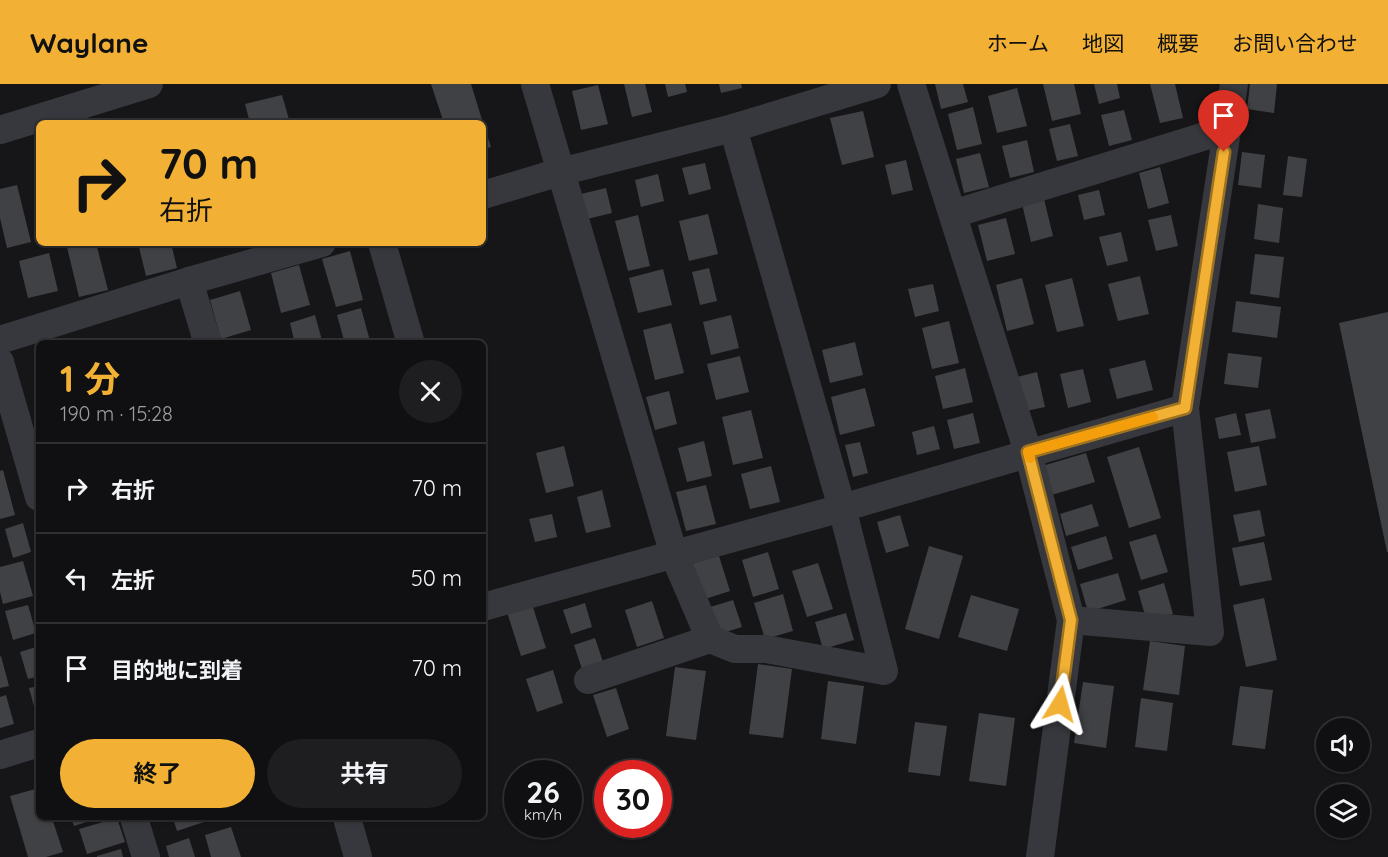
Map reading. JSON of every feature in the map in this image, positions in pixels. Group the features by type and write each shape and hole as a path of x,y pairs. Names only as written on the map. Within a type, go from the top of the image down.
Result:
{"street":[{"path":"0,130 149,84"},
{"path":"535,84 674,555 710,639"},
{"path":"486,194 560,172 733,128 878,84"},
{"path":"911,84 1028,452 1071,620 1040,857"},
{"path":"1071,620 1210,632 1185,408 1234,84"},
{"path":"588,680 710,639 735,649 766,649 884,671 842,508 733,128"},
{"path":"953,214 1228,129"},
{"path":"0,340 189,281 312,246"},
{"path":"383,246 410,340"},
{"path":"189,281 207,340"},
{"path":"0,362 36,487"},
{"path":"486,599 674,555 1185,408"},
{"path":"0,755 36,744"},
{"path":"135,820 146,857"},
{"path":"348,820 358,857"}],"building":[{"path":"431,84 471,84 482,120 443,120"},
{"path":"624,84 645,84 652,112 632,117"},
{"path":"665,84 685,84 687,92 668,97"},
{"path":"719,84 741,84 742,88 721,93"},
{"path":"935,84 963,84 968,102 941,109"},
{"path":"1043,84 1074,84 1081,114 1052,121"},
{"path":"1094,84 1117,84 1120,98 1099,104"},
{"path":"1150,84 1175,84 1183,118 1160,123"},
{"path":"1250,84 1277,84 1274,113 1247,109"},
{"path":"598,85 608,124 581,130 572,91"},
{"path":"1017,88 1027,126 997,133 988,96"},
{"path":"282,95 289,120 249,120 245,104"},
{"path":"973,107 982,144 957,150 948,114"},
{"path":"1124,110 1132,140 1109,146 1101,115"},
{"path":"863,111 874,157 842,165 830,118"},
{"path":"1070,124 1078,156 1057,161 1049,129"},
{"path":"486,132 491,147 486,148"},
{"path":"1027,140 1034,172 1010,178 1002,146"},
{"path":"1242,152 1265,155 1261,188 1238,185"},
{"path":"980,153 989,187 964,193 956,159"},
{"path":"1288,156 1307,159 1302,197 1283,195"},
{"path":"906,160 913,190 892,195 885,165"},
{"path":"705,163 711,189 689,195 682,168"},
{"path":"1160,167 1169,203 1148,209 1139,173"},
{"path":"658,174 664,201 641,207 635,180"},
{"path":"17,185 31,242 7,248 0,218 0,189"},
{"path":"606,188 612,213 587,219 581,194"},
{"path":"1099,190 1105,215 1084,220 1078,195"},
{"path":"1044,199 1053,236 1031,242 1022,204"},
{"path":"1258,204 1283,208 1279,243 1254,239"},
{"path":"708,214 718,254 689,261 679,221"},
{"path":"638,215 650,266 628,271 615,221"},
{"path":"1171,215 1178,246 1156,251 1148,220"},
{"path":"1006,218 1015,254 987,261 978,225"},
{"path":"1121,232 1128,261 1107,266 1099,237"},
{"path":"67,246 97,246 108,290 79,297"},
{"path":"139,246 172,246 177,268 146,276"},
{"path":"350,251 363,300 336,307 322,259"},
{"path":"49,253 58,291 28,298 19,261"},
{"path":"1255,254 1284,257 1279,298 1250,294"},
{"path":"299,265 310,305 281,313 271,273"},
{"path":"709,268 717,301 700,305 692,272"},
{"path":"663,269 672,305 638,313 629,278"},
{"path":"1140,276 1149,314 1118,321 1108,284"},
{"path":"1022,278 1034,324 1007,331 996,285"},
{"path":"1072,278 1084,326 1057,332 1045,285"},
{"path":"933,284 939,311 915,317 908,289"},
{"path":"240,291 251,330 221,339 210,300"},
{"path":"1236,301 1281,307 1277,338 1232,332"},
{"path":"361,308 370,340 344,340 337,315"},
{"path":"1388,312 1388,552 1387,552 1339,323"},
{"path":"315,315 322,340 294,340 290,323"},
{"path":"731,315 739,348 711,355 703,322"},
{"path":"949,321 959,363 932,369 922,328"},
{"path":"671,323 684,373 655,380 643,330"},
{"path":"855,342 863,375 830,383 822,350"},
{"path":"1228,353 1262,357 1258,388 1224,384"},
{"path":"740,356 749,392 716,400 707,364"},
{"path":"1145,360 1153,390 1117,399 1109,369"},
{"path":"965,368 973,402 943,409 935,376"},
{"path":"1083,369 1091,402 1068,408 1060,374"},
{"path":"1037,372 1045,407 1026,411 1017,377"},
{"path":"865,388 875,426 840,435 831,397"},
{"path":"669,391 677,424 655,430 646,397"},
{"path":"1270,409 1276,438 1251,443 1245,414"},
{"path":"751,410 763,458 733,465 722,417"},
{"path":"973,413 980,443 954,449 947,420"},
{"path":"1236,413 1241,435 1219,439 1215,418"},
{"path":"934,426 940,449 917,455 912,432"},
{"path":"704,441 712,476 687,482 678,448"},
{"path":"860,442 868,473 853,477 845,445"},
{"path":"564,446 574,486 546,493 536,453"},
{"path":"1259,446 1267,485 1235,492 1227,452"},
{"path":"1139,447 1161,518 1129,528 1107,457"},
{"path":"1086,453 1095,482 1048,496 1039,467"},
{"path":"771,466 780,502 750,509 741,474"},
{"path":"3,470 15,515 0,519 0,471"},
{"path":"706,485 716,524 686,531 676,492"},
{"path":"602,490 611,527 586,533 577,497"},
{"path":"1092,504 1099,526 1066,536 1060,514"},
{"path":"1260,510 1265,536 1239,542 1233,515"},
{"path":"552,514 557,537 535,542 529,519"},
{"path":"900,515 909,546 886,553 877,522"},
{"path":"23,523 31,552 13,558 5,529"},
{"path":"1156,534 1168,572 1141,580 1129,542"},
{"path":"1106,536 1113,559 1078,570 1071,547"},
{"path":"1264,542 1272,580 1240,586 1232,548"},
{"path":"929,546 963,556 939,639 905,629"},
{"path":"768,552 779,589 753,597 742,560"},
{"path":"719,556 730,591 702,600 691,564"},
{"path":"23,561 33,596 3,604 0,592 0,567"},
{"path":"818,563 833,609 807,617 792,571"},
{"path":"1118,573 1126,600 1088,612 1080,584"},
{"path":"1164,583 1173,614 1147,622 1138,591"},
{"path":"783,594 793,631 765,639 754,603"},
{"path":"971,595 1019,609 1007,651 958,637"},
{"path":"1264,598 1277,660 1246,667 1233,605"},
{"path":"733,600 742,627 716,635 707,608"},
{"path":"652,601 664,638 637,647 625,610"},
{"path":"585,603 592,627 571,634 563,610"},
{"path":"532,604 546,648 521,656 507,612"},
{"path":"28,605 36,633 13,640 5,611"},
{"path":"846,613 854,640 823,649 815,622"},
{"path":"595,638 603,662 582,669 574,645"},
{"path":"1150,641 1185,646 1179,695 1143,690"},
{"path":"36,647 36,677 28,679 20,652"},
{"path":"0,657 9,686 0,688"},
{"path":"758,664 792,669 783,738 749,734"},
{"path":"675,667 706,671 696,740 666,736"},
{"path":"553,670 563,703 537,712 526,679"},
{"path":"828,681 864,686 856,744 821,739"},
{"path":"1083,682 1114,686 1106,748 1074,743"},
{"path":"1240,686 1273,690 1265,749 1232,745"},
{"path":"36,687 36,714 29,688"},
{"path":"616,688 629,729 607,737 593,695"},
{"path":"6,695 14,724 0,728 0,697"},
{"path":"1141,698 1173,703 1167,751 1135,747"},
{"path":"979,713 1015,718 1006,786 969,781"},
{"path":"915,722 947,726 940,776 908,772"},
{"path":"36,789 36,820 53,820 63,852 46,857 28,857 10,796"},
{"path":"72,820 93,820 74,826"},
{"path":"118,820 125,842 87,854 79,829"},
{"path":"174,820 203,820 204,822 177,831"},
{"path":"231,827 241,857 211,857 205,835"},
{"path":"189,838 195,857 169,857 166,846"},
{"path":"121,849 123,857 97,857 97,856"}],"slow traffic":[{"path":"1030,458 1028,452 1153,417"}],"route":[{"path":"1060,704 1071,620 1028,452 1185,408 1224,152"}]}
